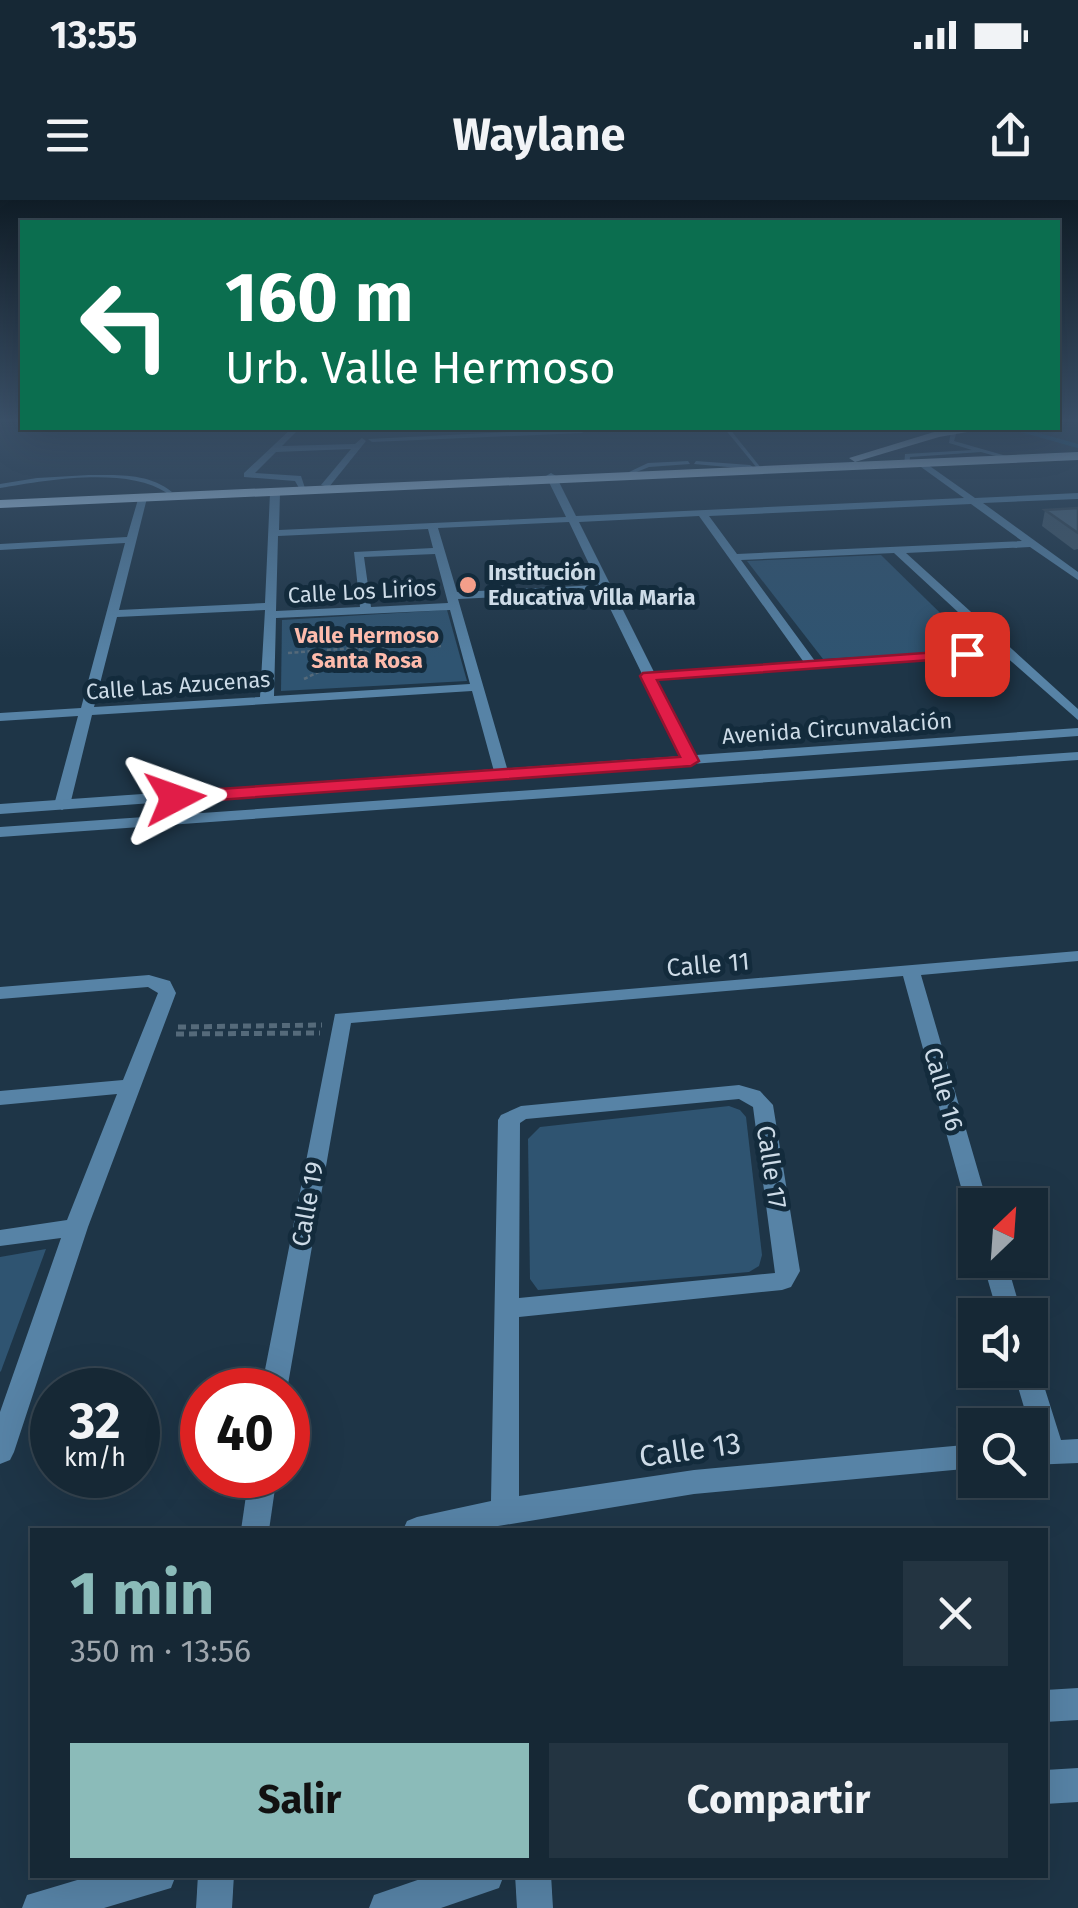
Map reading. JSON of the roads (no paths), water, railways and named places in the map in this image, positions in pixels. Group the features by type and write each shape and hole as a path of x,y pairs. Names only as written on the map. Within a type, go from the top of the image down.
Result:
{"highway":[{"path":"0,502 39,500"},
{"path":"0,502 81,500"}],"street":[{"path":"62,805 142,500"},
{"path":"267,699 275,500"},
{"path":"563,500 691,761"},
{"path":"274,533 1000,500"},
{"path":"973,501 1078,577"},
{"path":"701,512 813,666"},
{"path":"432,526 502,775"},
{"path":"0,547 131,540"},
{"path":"732,558 1032,544"},
{"path":"896,549 1078,716"},
{"path":"366,610 358,554 440,550"},
{"name":"Calle Los Lirios","path":"113,614 366,610 605,588"},
{"path":"648,676 1006,652"},
{"name":"Calle Las Azucenas","path":"0,717 479,687"},
{"name":"Avenida Circunvalación","path":"0,810 1078,732"},
{"name":"Avenida Circunvalación","path":"0,832 1078,756"},
{"path":"472,777 478,796"},
{"path":"324,807 326,787"},
{"name":"Calle 11","path":"340,1025 1078,956"},
{"name":"Calle 16","path":"911,972 973,1188"},
{"path":"0,994 149,981 163,985 167,993 10,1394 0,1452"},
{"name":"Calle 19","path":"278,1368 340,1025"},
{"path":"0,1098 131,1086"},
{"name":"Calle 17","path":"505,1509 509,1120 521,1114 739,1092 753,1096 763,1105 788,1271 782,1281 509,1309"},
{"path":"0,1238 76,1227"},
{"path":"1032,1388 1053,1452"},
{"name":"Calle 13","path":"425,1528 505,1509 770,1471 958,1457"},
{"path":"255,1528 259,1498"},
{"path":"1048,1706 1078,1704"},
{"path":"1048,1788 1078,1785"},
{"path":"40,1908 147,1878"},
{"path":"214,1908 216,1878"},
{"path":"387,1908 477,1878"},
{"path":"533,1878 535,1908"}],"place":[{"name":"Institución Educativa Villa Maria","path":"468,585"}],"district":[{"name":"Valle Hermoso Santa Rosa","path":"367,648"}]}
